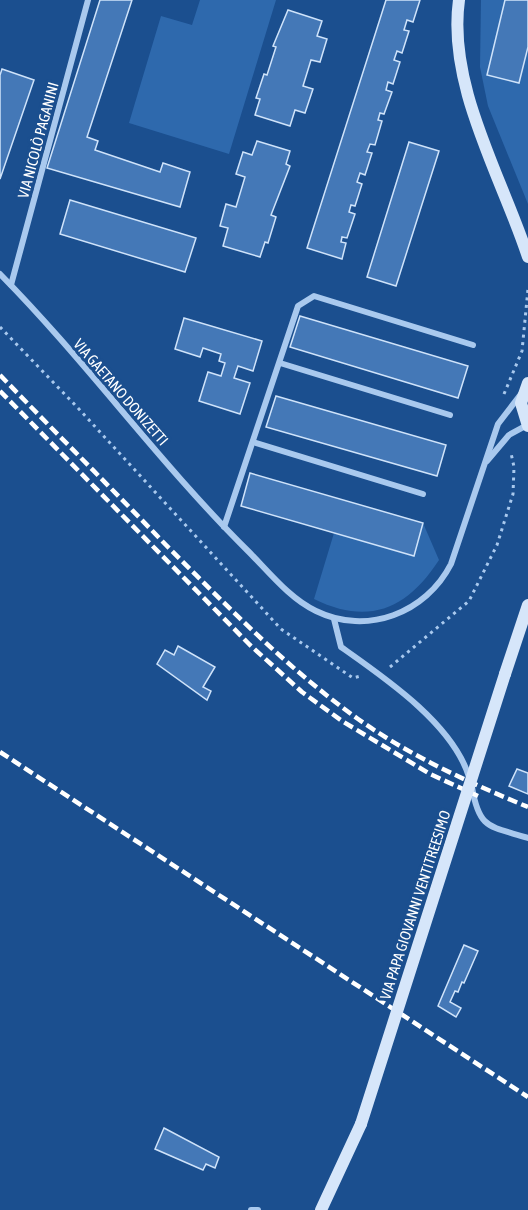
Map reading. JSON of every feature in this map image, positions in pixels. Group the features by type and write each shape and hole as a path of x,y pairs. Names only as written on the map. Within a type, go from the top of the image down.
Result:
{"main road":[{"path":"459,0 456,20 460,65 471,102 527,251"},
{"path":"526,387 522,415 528,426"},
{"name":"VIA PAPA GIOVANNI VENTITREESIMO","path":"321,1210 361,1124 528,605"}],"street":[{"name":"VIA NICOLÒ PAGANINI","path":"11,285 88,0"},
{"name":"VIA GAETANO DONIZETTI","path":"0,274 224,527 291,594 314,610 334,619 357,621 394,616 426,598 441,582 451,564 502,416 526,387"},
{"path":"224,527 298,306 314,296 473,345"},
{"path":"280,363 450,415"},
{"name":"VIA GAETANO DONIZETTI","path":"484,464 507,437 528,426"},
{"path":"253,442 423,494"},
{"path":"334,619 341,647 401,689 459,752 471,783 478,815 490,826 528,838"},
{"path":"251,1210 258,1210"}],"path":[{"path":"502,416 499,406 522,351 528,289"},
{"path":"0,327 77,407 281,629 353,678 391,666 468,601 497,545 513,494 514,467 507,437"}],"shaded area":[{"path":"200,0 276,0 229,154 129,123 161,16 192,25"},
{"path":"481,0 528,0 528,204 488,106 480,67"},
{"path":"423,523 439,560 414,591 400,601 385,608 352,611 314,599 334,533 413,556"}],"building":[{"path":"100,0 132,0 87,137 98,141 95,150 160,172 163,163 190,172 180,207 47,168"},
{"path":"386,0 420,0 413,22 407,20 404,30 409,31 402,53 397,51 394,60 400,62 393,84 388,82 386,90 392,92 384,114 380,113 378,120 382,121 375,145 370,144 367,152 372,153 365,175 360,173 357,182 362,184 355,206 351,205 349,212 355,214 347,238 342,237 341,242 346,243 342,259 307,248"},
{"path":"505,0 528,0 528,47 519,83 487,75"},
{"path":"288,10 322,21 317,36 327,39 320,62 311,60 303,86 313,89 305,113 295,110 290,126 255,115 260,99 256,98 264,74 267,75 276,47 273,46"},
{"path":"2,69 34,80 0,179 0,75"},
{"path":"257,141 290,151 286,164 290,166 271,215 276,217 268,243 265,242 260,257 223,246 228,228 220,226 226,204 236,207 245,177 236,174 243,152 252,155"},
{"path":"409,142 439,151 396,286 367,277"},
{"path":"70,200 196,238 185,272 60,234"},
{"path":"300,316 468,366 458,398 290,347"},
{"path":"184,318 262,341 253,371 238,366 234,378 250,383 240,414 199,401 208,372 221,376 225,363 219,361 221,354 203,348 200,357 175,349"},
{"path":"276,396 446,445 437,476 266,427"},
{"path":"250,473 423,523 414,556 241,506"},
{"path":"178,646 215,667 203,687 211,691 207,700 157,664 165,650 174,655"},
{"path":"517,769 528,773 528,794 509,786"},
{"path":"464,945 478,951 464,983 462,982 458,992 455,991 450,1002 461,1008 456,1017 438,1006"},
{"path":"164,1128 219,1157 215,1168 206,1164 203,1170 155,1149"}],"railway":[{"path":"0,375 212,591 307,679 358,719 398,745 462,778 528,807"},
{"path":"0,391 250,645 302,692 342,721 430,774 478,796"},
{"path":"0,752 528,1097"}]}
